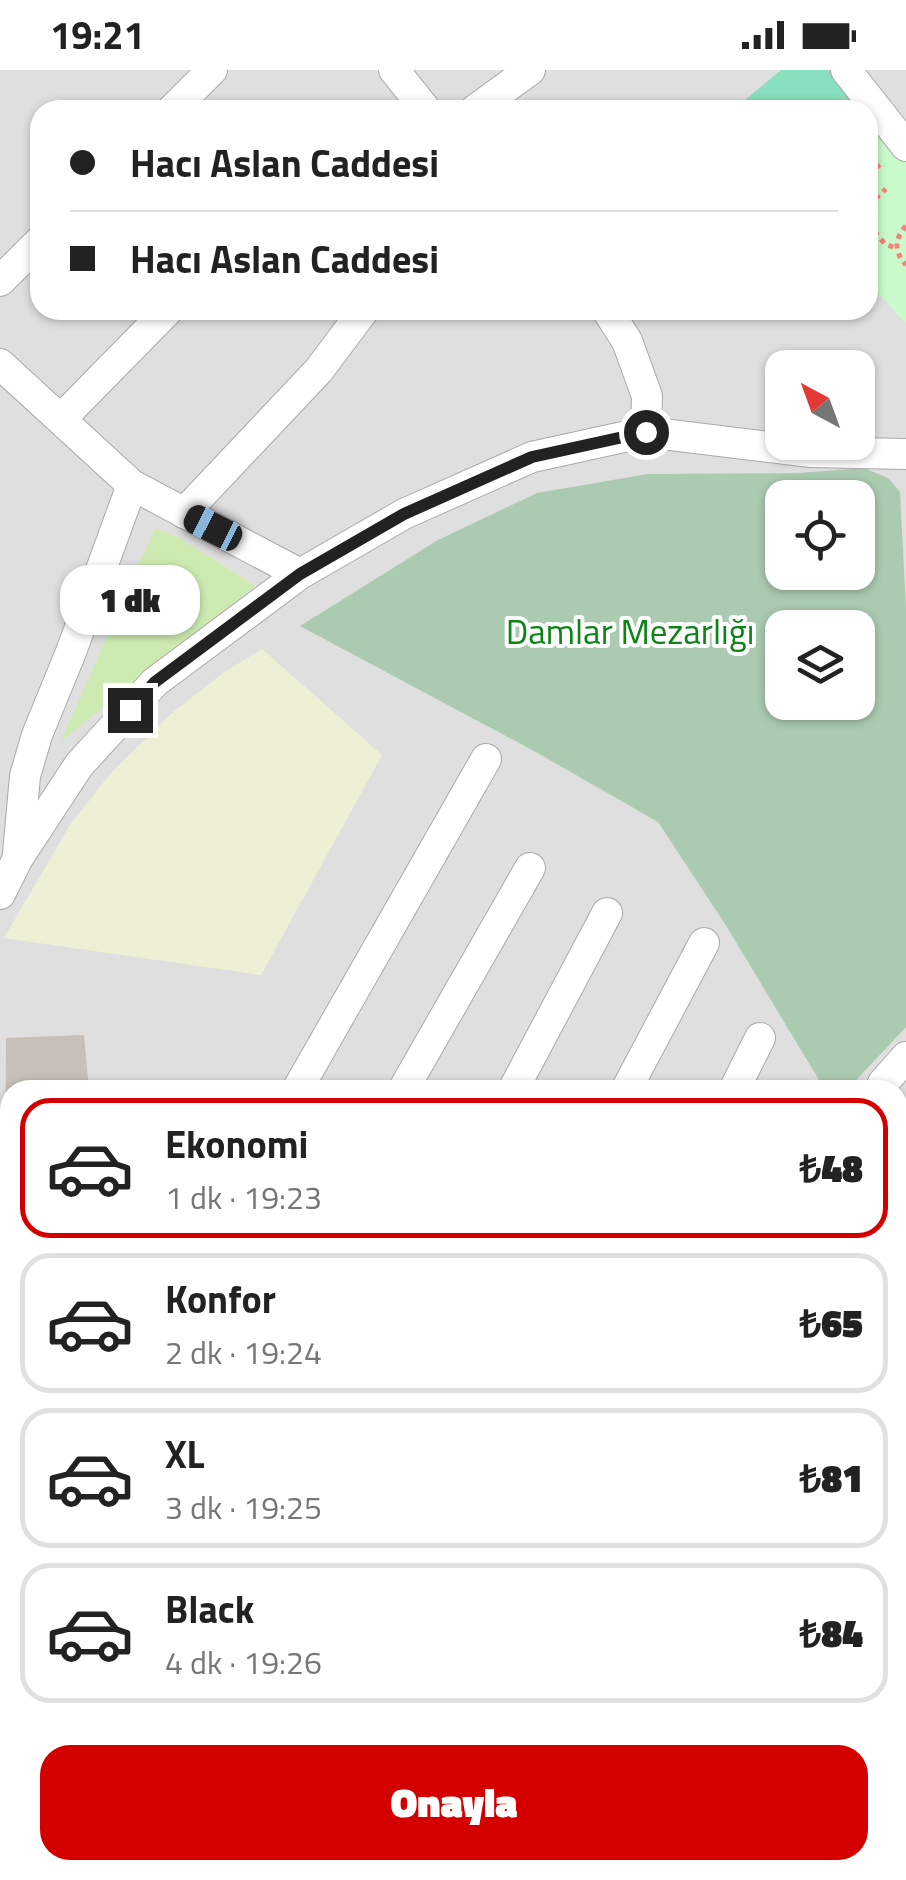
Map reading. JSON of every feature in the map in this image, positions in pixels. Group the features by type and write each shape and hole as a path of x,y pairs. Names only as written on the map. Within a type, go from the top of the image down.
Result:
{"street":[{"path":"182,100 212,70"},
{"path":"394,70 418,100"},
{"path":"489,100 530,70"},
{"path":"846,70 870,100"},
{"path":"878,111 906,146"},
{"path":"0,281 30,251"},
{"path":"61,420 158,320"},
{"path":"184,514 319,370 356,320"},
{"path":"613,320 627,341 647,396 646,432"},
{"path":"0,364 132,486 300,574"},
{"path":"0,894 18,858 78,765 155,682 300,574 404,514 532,457 646,432 811,452 906,454"},
{"path":"18,858 25,776 37,735 132,486"},
{"path":"303,1080 486,759"},
{"path":"410,1080 530,868"},
{"path":"518,1080 607,913"},
{"path":"631,1080 704,943"},
{"path":"739,1080 760,1038"},
{"path":"886,1080 906,1057"}],"path":[{"path":"878,196 886,189"},
{"path":"906,226 896,248 906,264"},
{"path":"878,235 896,248"}],"shaded area":[{"path":"0,70 906,70 906,1080 0,1080"}],"green space":[{"path":"781,70 844,70 864,94 857,100 745,100"},
{"path":"878,120 906,148 906,324 878,292"},
{"name":"Damlar Mezarlığı","path":"864,468 888,478 900,492 906,608 906,1027 856,1080 819,1080 658,822 300,626 438,540 537,493 648,474 798,473"},
{"path":"155,528 178,537 255,586 61,741"},
{"path":"262,649 382,755 261,975 4,938 70,825 111,773 171,714 223,673"}],"building":[{"path":"84,1035 88,1080 6,1080 6,1038"}],"route":[{"path":"130,710 155,682 300,574 404,514 532,457 646,432"}]}
